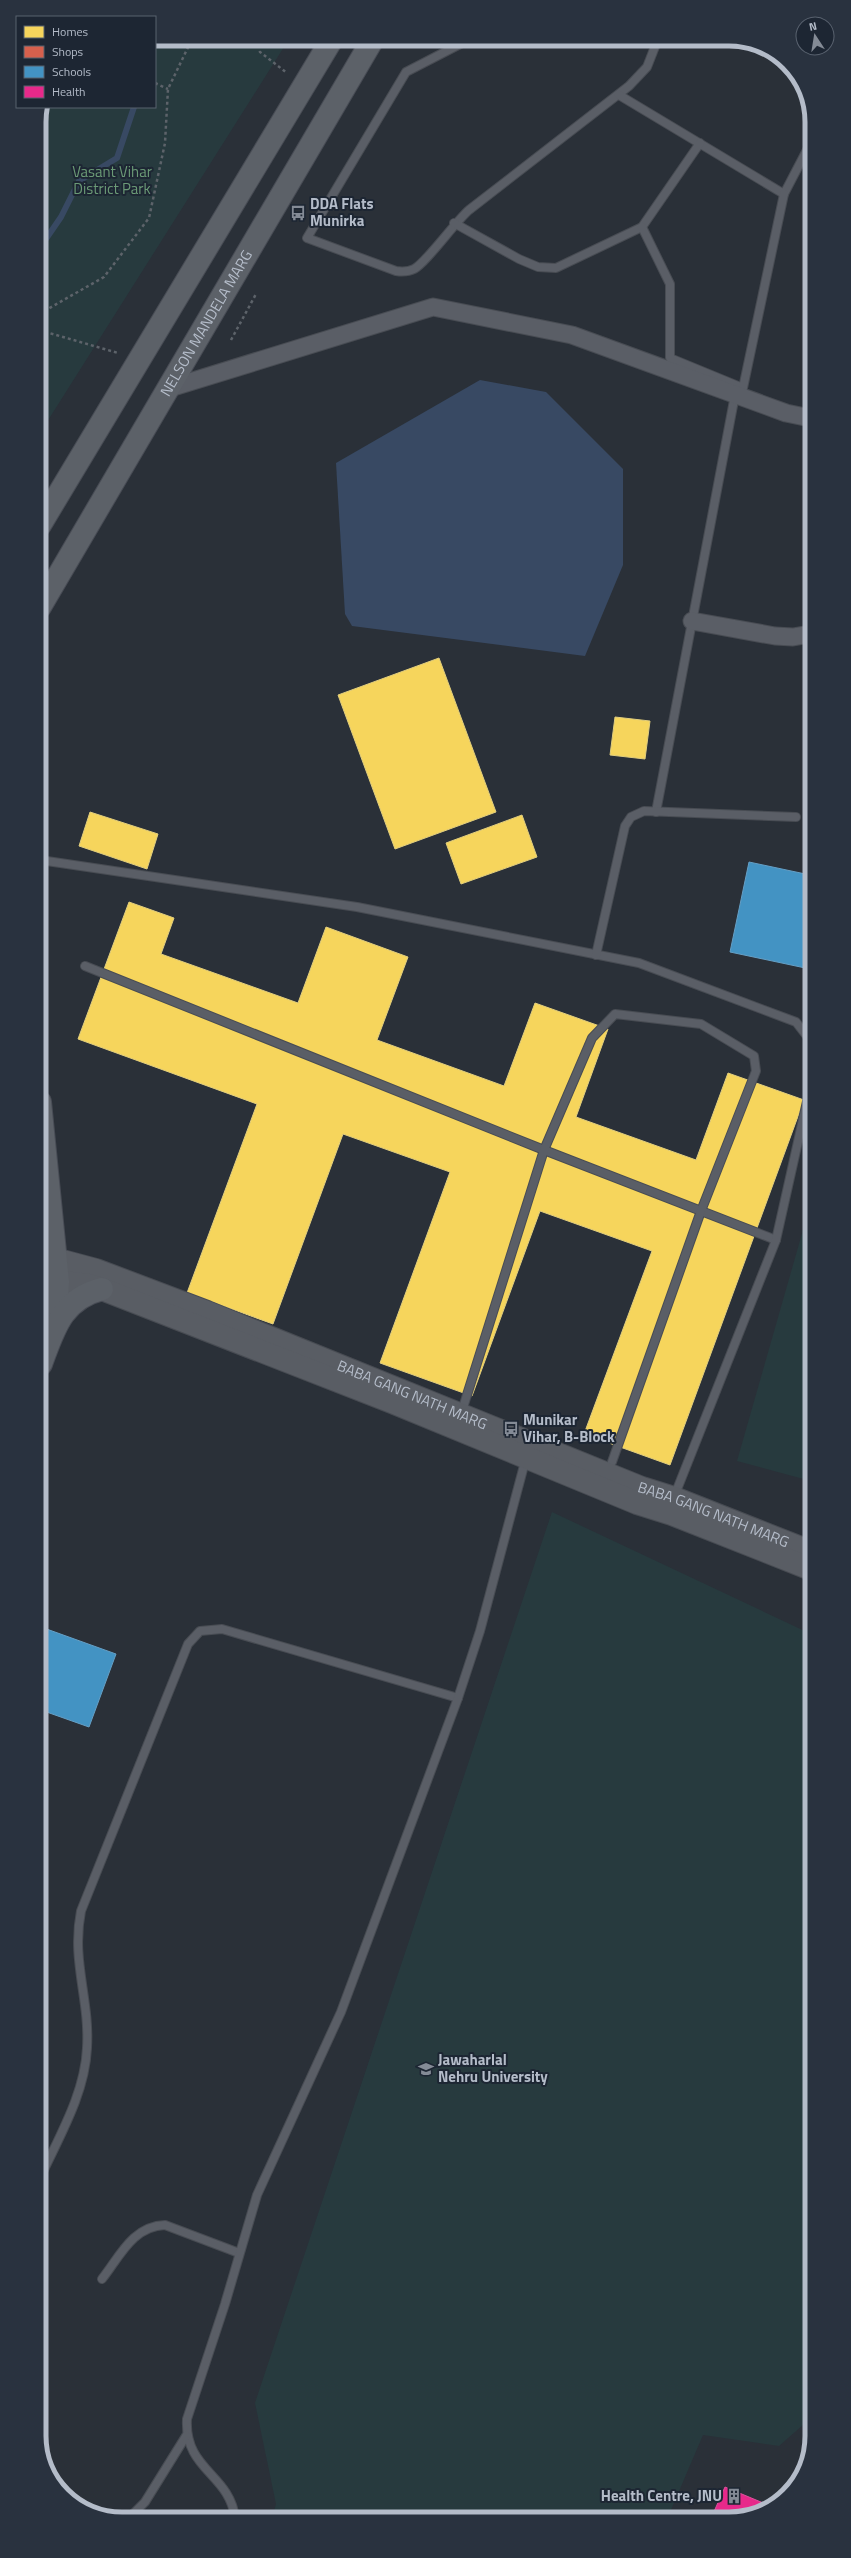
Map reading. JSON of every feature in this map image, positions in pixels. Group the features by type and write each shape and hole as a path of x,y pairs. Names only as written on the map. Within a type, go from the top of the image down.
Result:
{"main road":[{"path":"46,515 328,46"},
{"name":"NELSON MANDELA MARG","path":"46,597 369,46"},
{"path":"46,1218 55,1328"},
{"path":"46,1351 55,1328 67,1308 77,1299 102,1289"}],"street":[{"path":"167,389 433,307 572,335 786,413 805,417"},
{"path":"692,621 775,636 793,637 805,635"},
{"name":"BABA GANG NATH MARG","path":"48,1256 96,1270 207,1312 642,1488 673,1506 805,1566"},
{"name":"BABA GANG NATH MARG","path":"50,1280 89,1285 102,1289 385,1399 637,1503 673,1506 805,1550"}],"lane":[{"path":"456,46 406,72 307,238 396,271 405,272 417,267 454,223 619,94 647,67 655,46"},
{"path":"619,94 784,194"},
{"path":"454,223 519,260 549,268 556,268 642,226 700,143"},
{"path":"642,226 670,284 670,358 743,388 784,194 805,154"},
{"path":"656,812 735,395"},
{"path":"596,955 625,826 631,817 637,813 656,812 796,817"},
{"path":"46,861 357,907 640,963 796,1022 805,1034"},
{"path":"85,966 544,1150 776,1240"},
{"path":"461,1414 544,1150 592,1038 615,1014 701,1024 754,1056 756,1071 701,1211 612,1462"},
{"path":"673,1506 776,1240 805,1110"},
{"path":"233,2512 226,2490 202,2465 192,2450 186,2436 187,2419 257,2195 341,2012 458,1698 480,1631 526,1457"},
{"path":"46,2167 84,2080 88,2046 76,1951 81,1911 188,1644 200,1631 222,1629 458,1698"},
{"path":"102,2279 137,2234 145,2228 155,2226 165,2225 239,2253"},
{"path":"135,2512 144,2502 186,2436"}],"path":[{"path":"46,310 104,277 148,218 165,143 168,88 189,46"},
{"path":"259,46 260,52 304,86"},
{"path":"156,83 168,88"},
{"path":"231,340 256,294"},
{"path":"46,332 139,360"}],"green space":[{"name":"Vasant Vihar District Park","path":"156,46 285,46 46,424 47,108 156,108"},
{"path":"805,1223 805,1479 737,1461"},
{"path":"552,1512 805,1631 805,2423 779,2446 703,2435 670,2512 274,2512 276,2504 255,2403"}],"water":[{"path":"480,380 546,392 623,469 623,565 585,656 352,626 345,614 336,463"}],"building: Homes":[{"path":"439,658 496,812 395,849 338,695"},
{"path":"615,717 650,721 645,759 610,755"},
{"path":"90,812 158,834 147,869 79,846"},
{"path":"522,815 537,857 461,884 446,843"},
{"path":"129,902 174,918 161,954 298,1003 326,927 408,957 377,1040 504,1086 535,1003 608,1029 576,1117 696,1160 728,1073 804,1100 670,1465 584,1434 652,1251 540,1211 472,1396 380,1363 450,1172 343,1134 273,1324 187,1293 257,1104 78,1039"}],"building: Schools":[{"path":"749,862 805,874 805,968 730,952"},
{"path":"46,1629 116,1654 89,1727 46,1712"}],"building: Health":[{"name":"Health Centre, JNU","path":"725,2487 764,2503 739,2511 714,2512"}],"waterway":[{"path":"46,239 61,217 79,181 117,158 134,108"}],"place":[{"name":"DDA Flats Munirka","path":"298,213"},
{"name":"Munikar Vihar, B-Block","path":"511,1429"},
{"name":"Jawaharlal Nehru University","path":"426,2069"},
{"name":"Health Centre, JNU","path":"734,2496"}]}
